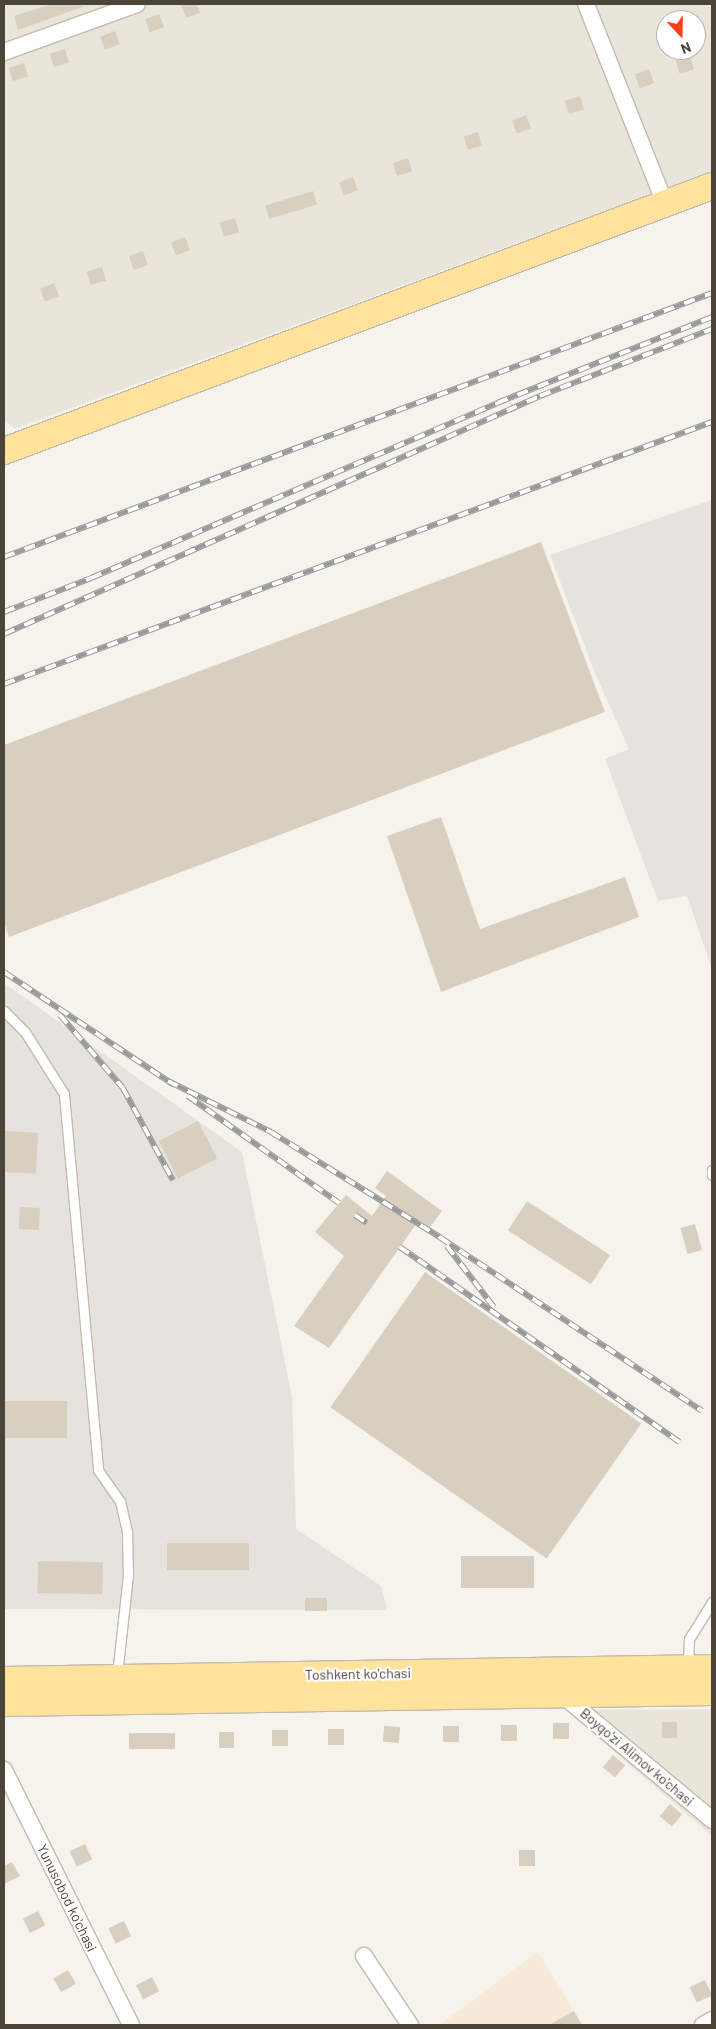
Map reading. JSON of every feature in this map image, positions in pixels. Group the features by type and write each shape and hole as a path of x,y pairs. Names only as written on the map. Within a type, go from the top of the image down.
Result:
{"main road":[{"path":"8,445 712,186"},
{"name":"Toshkent ko'chasi","path":"4,1680 700,1669"},
{"name":"Toshkent ko'chasi","path":"4,1703 712,1692"}],"street":[{"path":"4,52 137,4"},
{"path":"586,4 665,204"},
{"name":"Boyqo'zi Alimov ko'chasi","path":"561,1694 712,1820"},
{"name":"Yunusobod ko'chasi","path":"4,1770 131,2025"},
{"path":"364,1956 410,2025"},
{"path":"702,2025 712,2020"}],"lane":[{"path":"4,1012 25,1032 64,1094 98,1470 120,1501 127,1532 128,1575 117,1678"},
{"path":"712,1170 712,1175"},
{"path":"700,1669 689,1639 712,1602"}],"shaded area":[{"path":"4,4 712,4 712,171 15,429 4,420"},
{"path":"712,500 712,969 687,896 658,901 605,759 629,749 595,673 550,555"},
{"path":"4,983 242,1152 292,1397 296,1529 381,1586 387,1610 4,1609"},
{"path":"712,1709 712,1836 566,1710"},
{"path":"538,1952 574,2011 554,2025 439,2025"}],"building":[{"path":"52,4 85,6 18,30 14,16"},
{"path":"181,4 197,4 200,13 186,18"},
{"path":"159,14 164,27 150,32 145,19"},
{"path":"115,31 120,44 105,50 100,37"},
{"path":"65,49 69,62 54,67 50,54"},
{"path":"676,60 691,60 694,69 680,74"},
{"path":"24,63 28,76 13,81 9,68"},
{"path":"649,69 654,83 640,88 635,74"},
{"path":"580,96 584,109 569,114 565,101"},
{"path":"526,115 531,128 517,133 512,120"},
{"path":"478,132 482,145 468,150 464,136"},
{"path":"408,158 412,171 397,176 393,163"},
{"path":"353,177 358,190 344,195 339,182"},
{"path":"313,191 317,204 269,219 265,206"},
{"path":"235,218 239,232 224,237 220,222"},
{"path":"185,237 190,250 176,255 171,242"},
{"path":"143,251 148,265 134,270 129,256"},
{"path":"102,267 106,280 91,285 87,272"},
{"path":"54,283 59,296 45,301 40,288"},
{"path":"541,542 605,712 9,937 4,922 4,745"},
{"path":"441,817 480,929 625,877 639,917 441,992 387,836"},
{"path":"198,1121 217,1158 178,1178 159,1141"},
{"path":"5,1131 38,1133 36,1174 4,1172"},
{"path":"387,1171 442,1211 430,1227 419,1220 329,1348 294,1326 344,1256 315,1232 346,1195 372,1216 386,1196 375,1188"},
{"path":"527,1201 610,1255 591,1284 508,1230"},
{"path":"20,1207 40,1208 39,1230 19,1229"},
{"path":"695,1224 702,1250 687,1254 681,1228"},
{"path":"425,1272 641,1423 547,1559 330,1407"},
{"path":"4,1401 67,1401 67,1438 4,1438"},
{"path":"167,1543 249,1543 249,1570 167,1570"},
{"path":"461,1556 534,1556 534,1588 461,1588"},
{"path":"38,1561 103,1562 102,1594 37,1593"},
{"path":"305,1598 327,1598 327,1611 305,1611"},
{"path":"662,1722 677,1722 677,1738 662,1738"},
{"path":"553,1723 569,1723 569,1739 553,1739"},
{"path":"501,1725 517,1725 517,1741 501,1741"},
{"path":"384,1726 400,1727 399,1743 383,1742"},
{"path":"443,1726 459,1726 459,1742 443,1742"},
{"path":"328,1729 344,1729 344,1745 328,1745"},
{"path":"272,1730 288,1730 288,1746 272,1746"},
{"path":"219,1732 234,1732 234,1748 219,1748"},
{"path":"129,1733 175,1733 175,1749 129,1749"},
{"path":"613,1755 625,1765 615,1778 603,1767"},
{"path":"670,1804 682,1814 672,1827 660,1816"},
{"path":"85,1844 92,1859 77,1867 70,1851"},
{"path":"519,1850 535,1850 535,1866 519,1866"},
{"path":"12,1862 20,1876 4,1884 4,1866"},
{"path":"38,1911 45,1925 30,1933 23,1919"},
{"path":"124,1921 131,1936 116,1944 109,1928"},
{"path":"68,1970 76,1984 61,1992 53,1978"},
{"path":"152,1977 159,1991 143,1999 136,1985"},
{"path":"705,1980 712,1995 697,2003 690,1987"},
{"path":"574,2011 582,2025 549,2025"}],"railway":[{"path":"4,557 712,293"},
{"path":"4,612 91,578 497,403 712,317"},
{"path":"4,634 540,396 712,329"},
{"path":"4,684 712,422"},
{"path":"4,972 174,1085"},
{"path":"60,1015 123,1088 173,1180"},
{"path":"168,1081 271,1132 441,1238 702,1411"},
{"path":"188,1096 339,1203"},
{"path":"355,1215 367,1223"},
{"path":"447,1246 494,1307"},
{"path":"400,1247 680,1442"}]}
